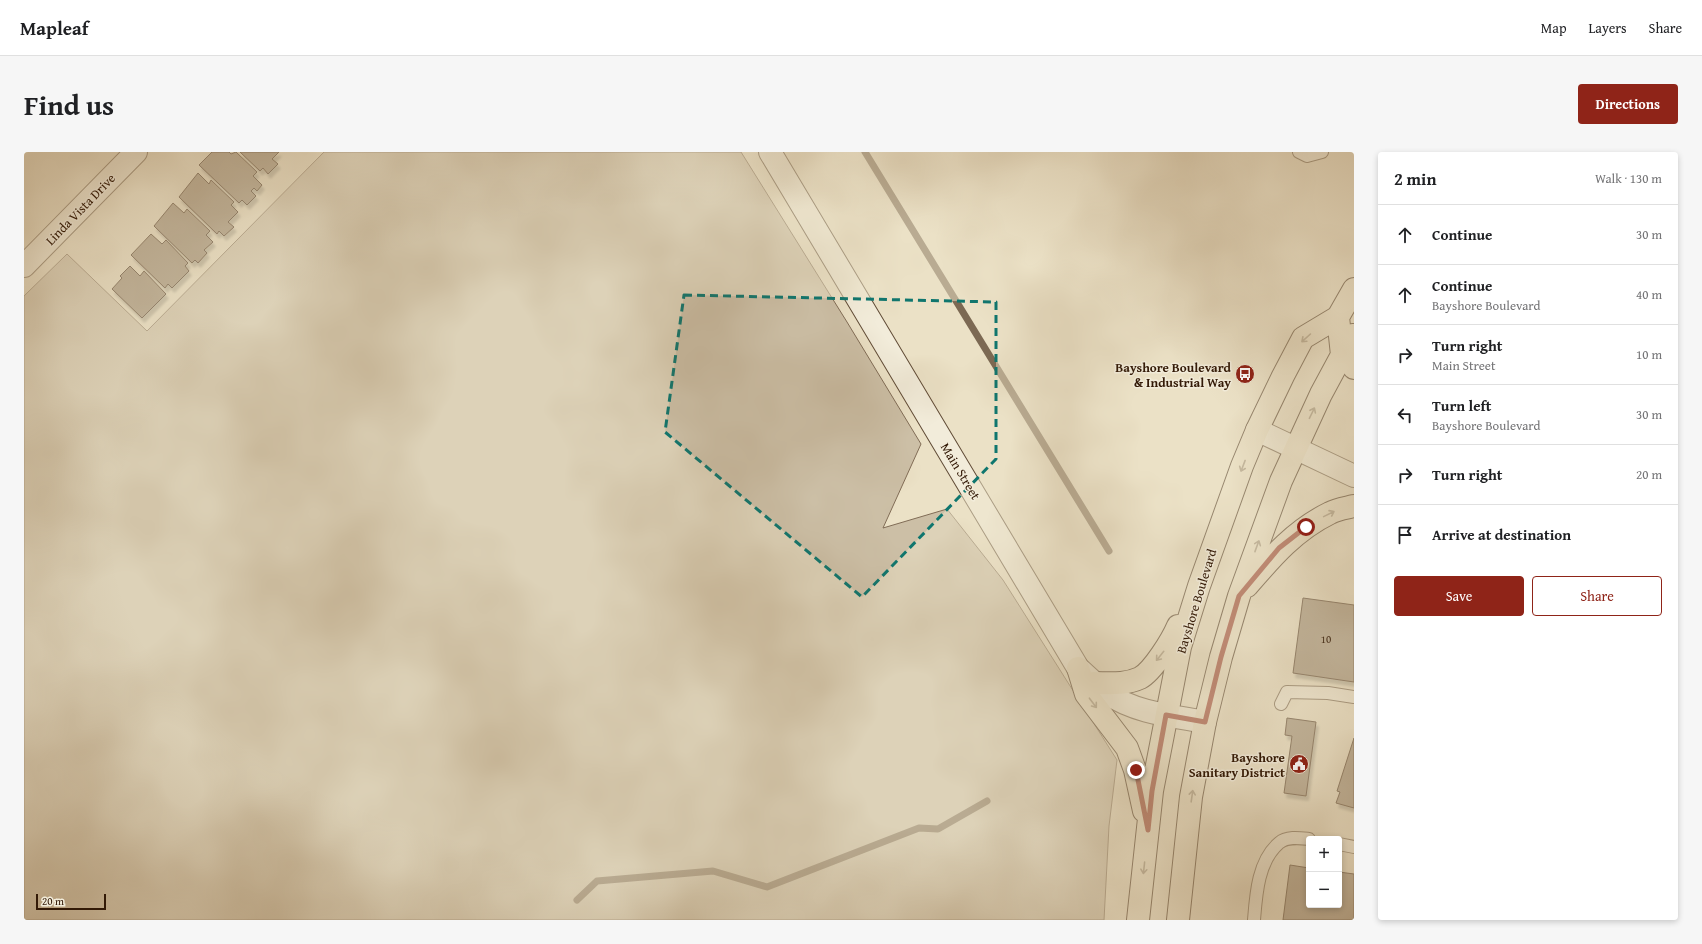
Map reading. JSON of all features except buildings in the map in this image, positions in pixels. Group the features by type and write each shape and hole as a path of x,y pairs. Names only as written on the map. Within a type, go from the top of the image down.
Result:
{"main road":[{"path":"1352,291 1354,368"},
{"name":"Bayshore Boulevard","path":"1138,920 1152,791 1180,647 1198,586 1257,430 1283,376 1303,338 1338,316 1352,291"},
{"path":"1178,920 1191,797 1205,722 1221,657 1239,596 1295,448 1342,355 1338,316"},
{"path":"1239,596 1279,548 1306,527 1331,512 1354,506"},
{"path":"1094,683 1118,684 1140,678 1169,646 1198,586"},
{"path":"1078,668 1086,694 1127,748 1136,770 1148,830"}],"street":[{"name":"Linda Vista Drive","path":"24,266 136,152"},
{"name":"Main Street","path":"770,152 1078,668 1109,695 1127,703 1166,715 1205,722"},
{"path":"1257,430 1354,476"}],"lane":[{"path":"1299,152 1307,156 1322,152"},
{"path":"1281,704 1288,692 1328,693 1354,697"},
{"path":"1254,920 1257,884 1267,860 1280,842 1296,837 1306,839"},
{"path":"1342,845 1354,847"}],"highlighted area":[{"path":"684,295 996,302 996,459 862,597 665,432"}],"shaded area":[{"path":"324,152 741,152 921,444 883,528 947,509 1003,580 1117,760 1109,826 1104,920 24,920 24,296 67,254 147,331"}],"waterway":[{"path":"865,152 1109,551"},
{"path":"577,900 597,881 713,871 767,887 919,828 938,829 987,801"}],"place":[{"name":"Bayshore Boulevard & Industrial Way","path":"1245,374"},
{"name":"Bayshore Sanitary District","path":"1299,764"}],"route":[{"path":"1136,770 1148,830 1152,791 1166,715 1205,722 1221,657 1239,596 1279,548 1306,527"}]}
